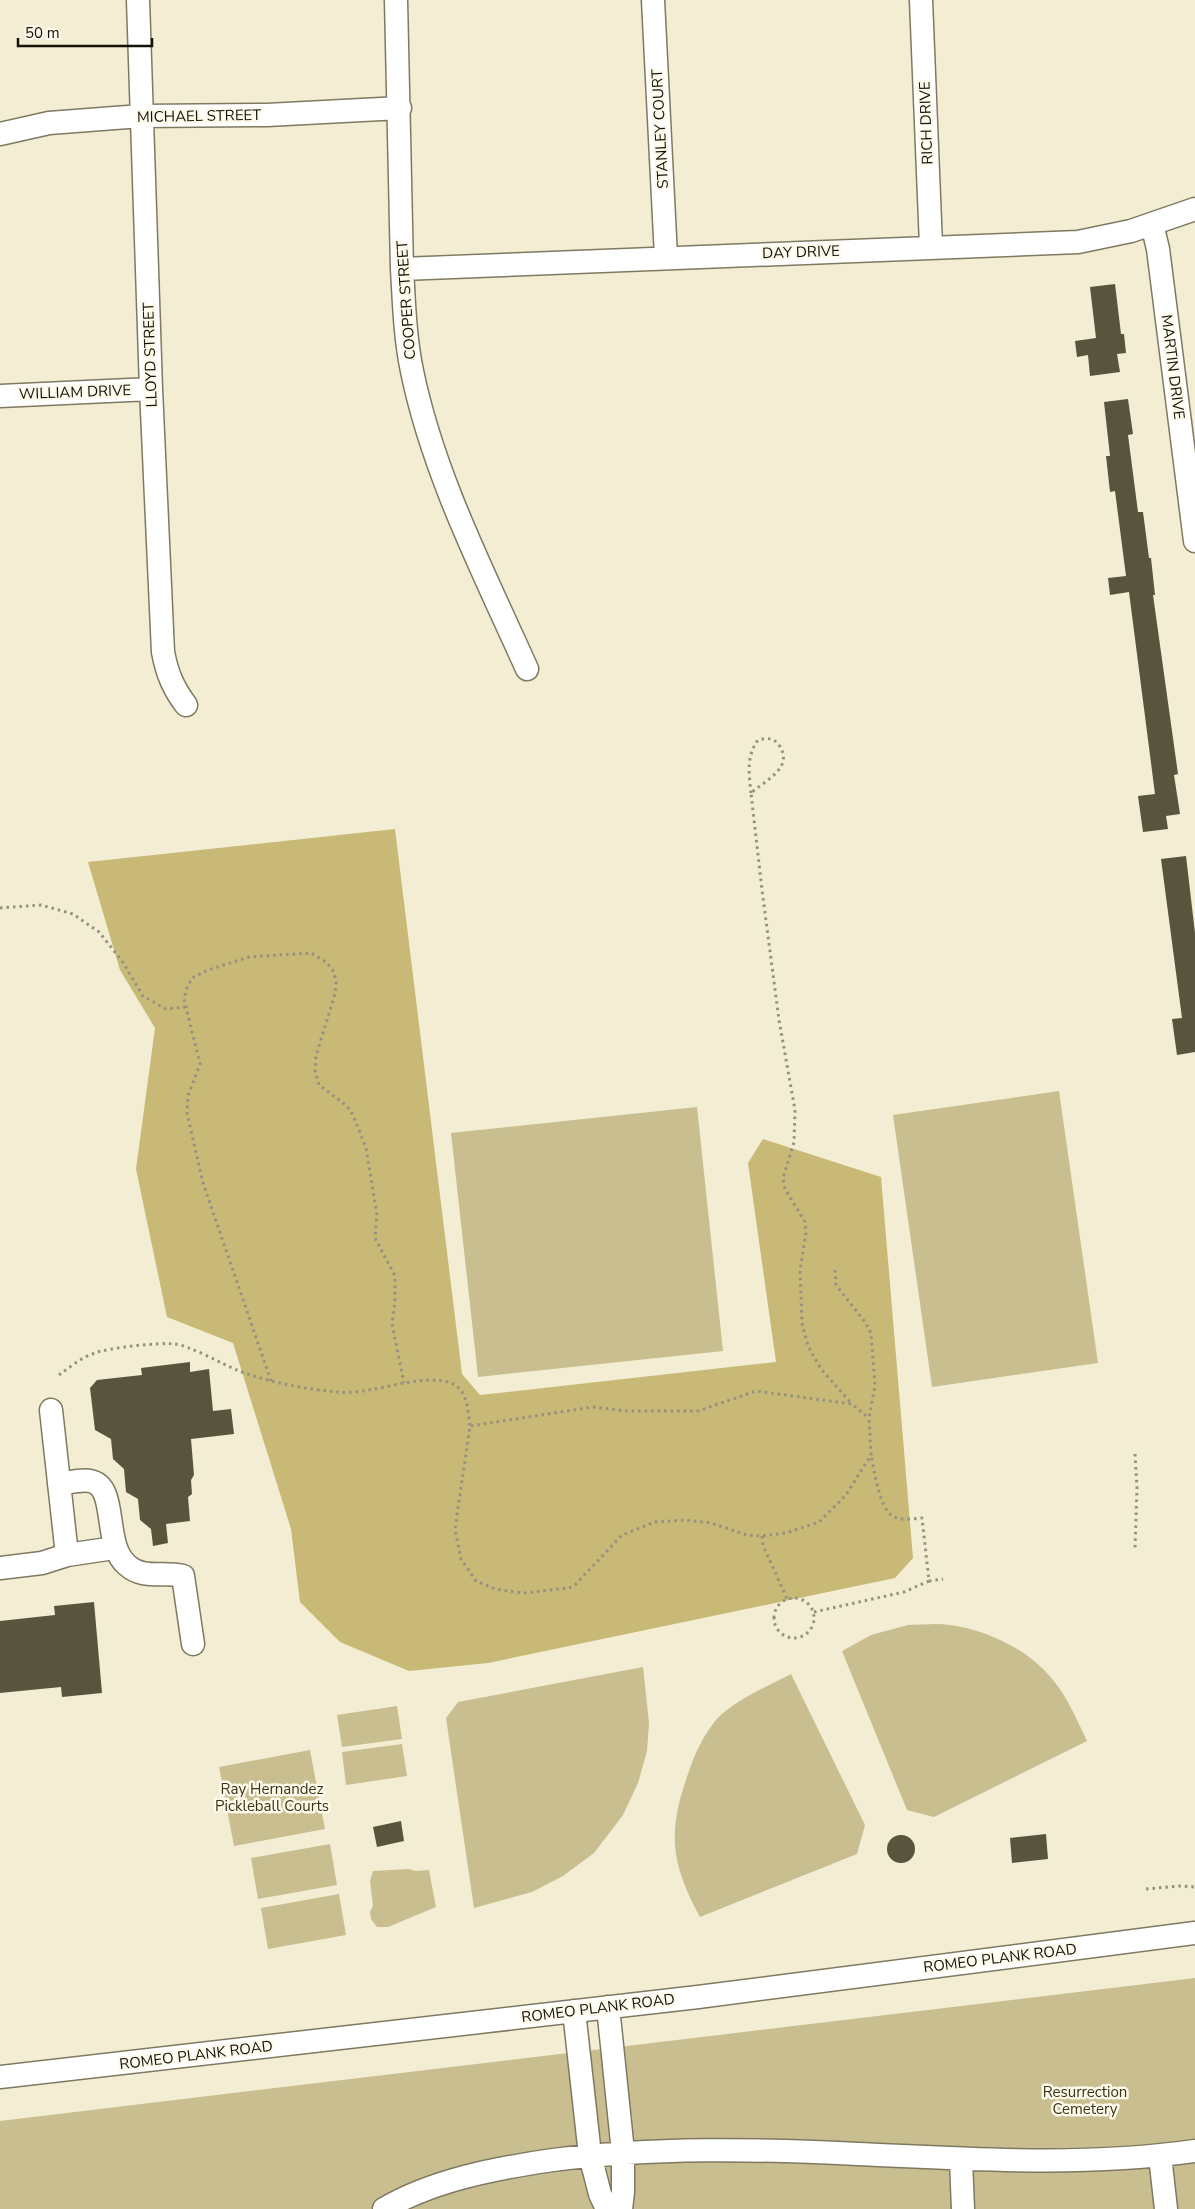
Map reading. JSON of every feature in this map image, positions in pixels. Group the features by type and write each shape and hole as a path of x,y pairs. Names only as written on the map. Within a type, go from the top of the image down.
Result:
{"street":[{"name":"LLOYD STREET","path":"138,0 151,389 163,652 168,675 175,691 186,705"},
{"name":"COOPER STREET","path":"396,0 400,108 402,269 404,312 412,370 424,419 463,525 527,668"},
{"name":"STANLEY COURT","path":"653,0 666,257"},
{"name":"RICH DRIVE","path":"921,0 931,246"},
{"name":"MICHAEL STREET","path":"0,134 49,124 141,116 267,115 400,108"},
{"name":"DAY DRIVE","path":"402,269 931,246 1078,242 1104,238 1195,209"},
{"name":"MARTIN DRIVE","path":"1152,224 1158,249 1193,502 1195,541"},
{"name":"WILLIAM DRIVE","path":"0,396 151,389"},
{"path":"51,1410 67,1554"},
{"path":"59,1484 91,1481 102,1488 108,1500 114,1548 126,1565 138,1572 149,1575 173,1574 183,1576 193,1644"},
{"path":"0,1568 42,1563 67,1554 114,1548"},
{"name":"ROMEO PLANK ROAD","path":"0,2077 608,2007 1195,1933"},
{"path":"608,2007 623,2152 624,2192 621,2209"},
{"path":"574,2011 590,2155 606,2209"},
{"path":"384,2209 398,2201 470,2175 535,2163 623,2152 747,2150 960,2160 1057,2162 1160,2156 1195,2150"},
{"path":"1160,2156 1166,2209"},
{"path":"960,2160 963,2209"}],"path":[{"path":"752,793 777,774 782,764 780,746 775,740 767,738 758,740 751,749 749,761 752,793 762,890 779,1020 795,1110 794,1142 783,1178 785,1190 805,1222 806,1233 800,1270 802,1323 808,1346 821,1369 852,1404 869,1418"},
{"path":"0,908 41,905 74,914 99,932 122,961 143,996 166,1009 186,1007"},
{"path":"271,1381 203,1183 187,1112 188,1096 200,1064 184,999 186,988 192,978 208,970 249,957 311,953 326,962 334,972 336,982 335,994 316,1056 315,1071 319,1085 347,1106 353,1115 366,1148 377,1215 375,1238 395,1276 395,1301 392,1324 404,1383"},
{"path":"835,1270 836,1285 865,1322 871,1333 875,1386 869,1418 871,1455 880,1491 886,1507 892,1515 902,1519 922,1518 929,1581"},
{"path":"59,1375 95,1352 175,1344 239,1371 271,1381 339,1393 373,1390 404,1383 437,1381 451,1383 459,1389 465,1398 470,1426 456,1528 461,1560 476,1581 495,1589 523,1593 569,1588 575,1585 622,1535 655,1522 686,1520 703,1522 747,1535 762,1536 786,1533 819,1522 846,1495 871,1455"},
{"path":"470,1426 593,1407 626,1411 698,1412 756,1390 852,1404"},
{"path":"1135,1454 1137,1487 1135,1549"},
{"path":"762,1536 763,1545 787,1599"},
{"path":"814,1612 904,1592 929,1581 943,1580"},
{"path":"787,1599 802,1599 814,1612 810,1631 798,1638 785,1636 776,1627 774,1614 780,1604 787,1599"},
{"path":"1146,1889 1179,1886 1195,1887"}],"green space":[{"path":"1059,1091 1098,1363 932,1387 893,1115"},
{"path":"697,1107 723,1351 478,1377 451,1133"},
{"path":"940,1624 979,1631 1020,1651 1032,1659 1053,1680 1072,1709 1087,1741 934,1817 907,1810 842,1651 871,1635 908,1625"},
{"path":"643,1667 649,1723 647,1751 638,1783 623,1815 594,1853 563,1876 532,1892 474,1908 446,1718 458,1702"},
{"path":"791,1674 865,1825 857,1854 700,1917 683,1880 675,1847 677,1814 690,1767 699,1746 716,1720 723,1713 751,1694"},
{"path":"397,1706 402,1739 342,1747 337,1715"},
{"path":"402,1744 407,1776 346,1785 342,1752"},
{"name":"Ray Hernandez Pickleball Courts","path":"310,1750 325,1829 234,1846 219,1767"},
{"path":"330,1844 337,1885 258,1899 251,1858"},
{"path":"409,1869 416,1871 429,1870 436,1907 388,1927 377,1927 371,1919 370,1912 373,1906 370,1881 373,1871"},
{"path":"339,1894 346,1935 268,1949 261,1908"},
{"name":"Resurrection Cemetery","path":"1195,1978 1195,2209 0,2209 0,2121"}],"shaded area":[{"path":"395,829 462,1374 480,1395 776,1362 748,1163 763,1139 881,1177 913,1558 895,1578 488,1663 409,1671 340,1642 300,1602 291,1529 233,1343 167,1317 136,1169 155,1028 120,970 88,862"}],"building":[{"path":"1115,284 1121,334 1124,334 1126,353 1117,354 1120,372 1090,376 1088,355 1077,357 1075,341 1096,338 1090,287"},
{"path":"1128,399 1133,434 1128,435 1138,512 1143,512 1149,558 1151,558 1155,595 1153,595 1178,774 1174,775 1180,814 1166,816 1168,829 1143,832 1138,796 1155,794 1129,592 1110,595 1108,578 1126,576 1115,491 1110,492 1106,456 1110,456 1104,402"},
{"path":"1186,856 1195,933 1195,1052 1177,1055 1172,1019 1182,1018 1161,859"},
{"path":"190,1362 190,1372 209,1369 213,1411 231,1409 234,1434 191,1439 194,1475 191,1480 192,1494 188,1497 190,1521 166,1524 168,1543 153,1546 151,1529 140,1520 138,1499 126,1492 124,1469 113,1459 111,1439 95,1430 90,1388 97,1380 142,1375 141,1368"},
{"path":"94,1602 102,1693 62,1697 61,1687 0,1693 0,1621 55,1615 54,1606"},
{"path":"401,1821 404,1841 377,1847 373,1827"},
{"path":"1046,1834 1048,1859 1012,1863 1010,1838"},
{"path":"901,1835 911,1839 915,1849 911,1859 901,1863 891,1859 887,1849 891,1839"}]}
